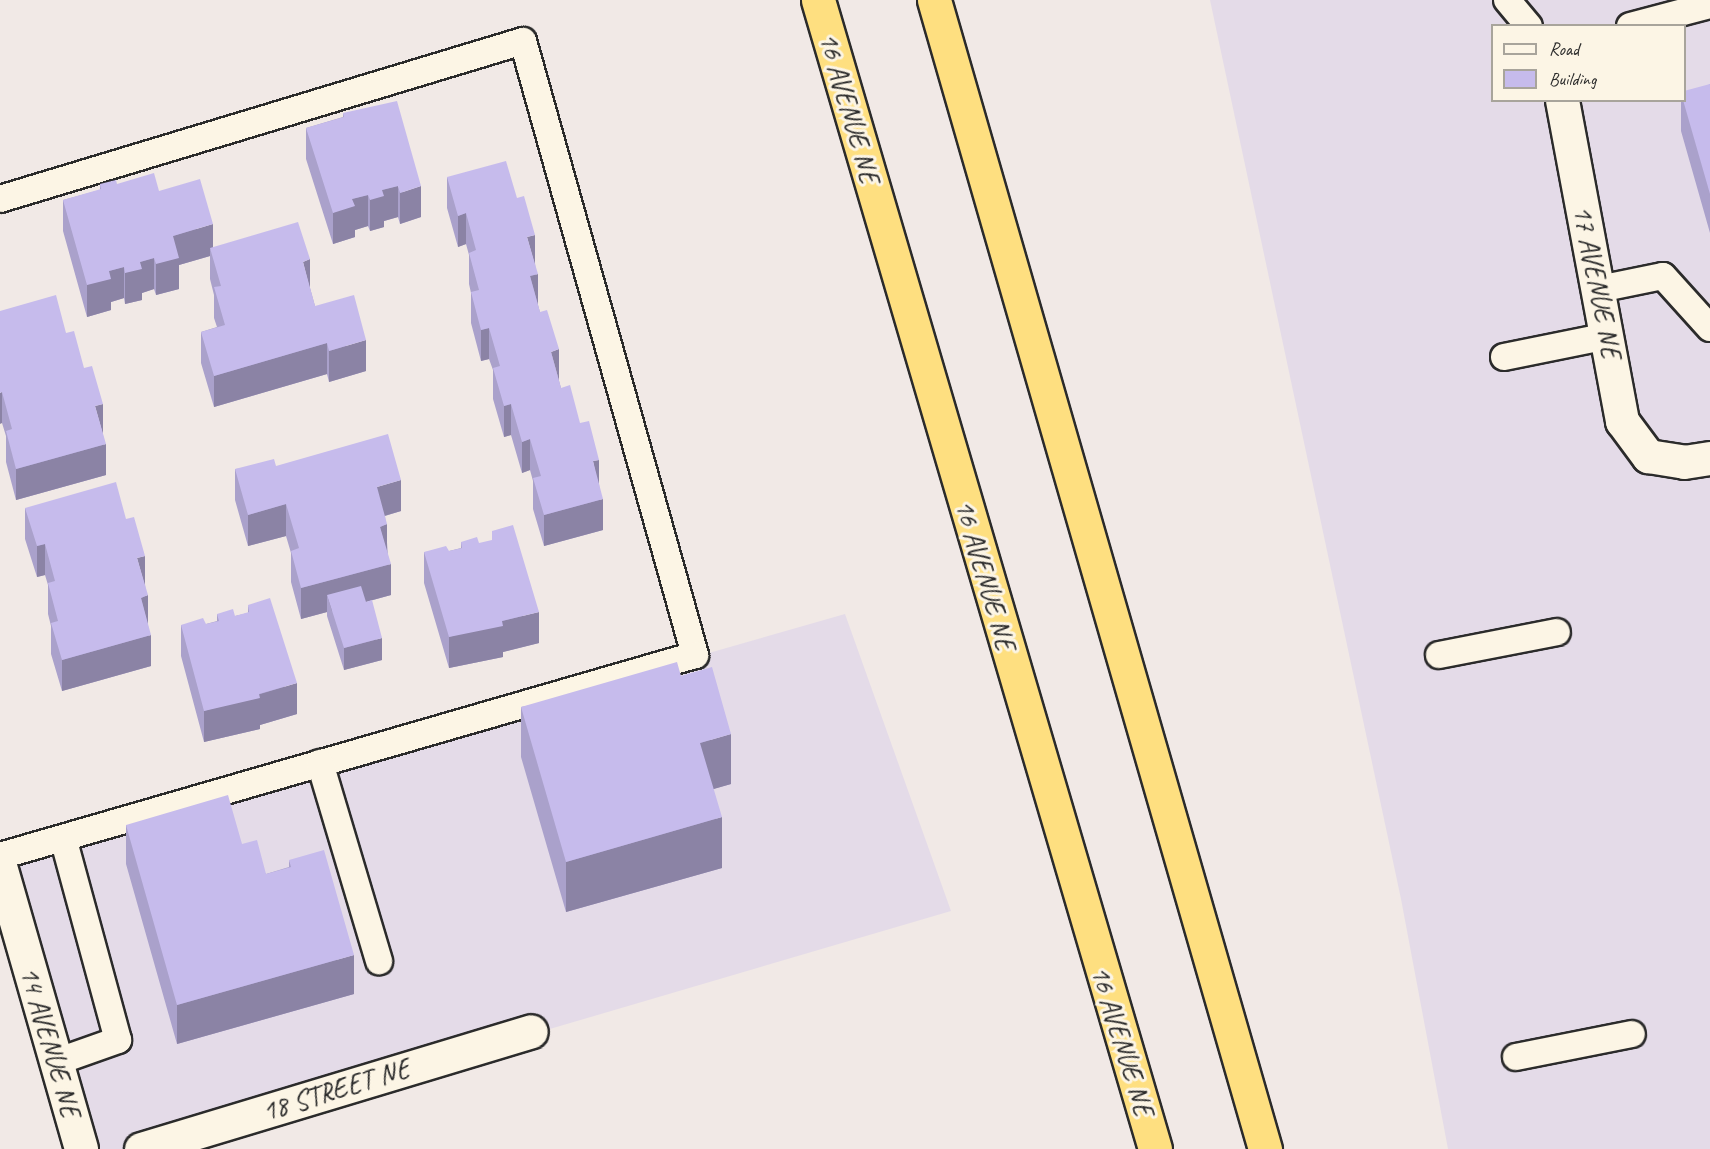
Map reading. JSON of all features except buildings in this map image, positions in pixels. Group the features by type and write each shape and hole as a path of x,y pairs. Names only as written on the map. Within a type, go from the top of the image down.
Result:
{"highway":[{"name":"16 AVENUE NE","path":"818,0 1155,1149"},
{"path":"934,0 1265,1149"}],"street":[{"name":"17 AVENUE NE","path":"1562,102 1623,421 1648,456 1684,462 1710,458"},
{"name":"14 AVENUE NE","path":"0,866 81,1149"},
{"name":"18 STREET NE","path":"141,1149 531,1031"}],"lane":[{"path":"1507,0 1527,24"},
{"path":"1638,24 1710,5 1708,0"},
{"path":"0,199 524,41 695,655 0,856"},
{"path":"1599,289 1663,276 1710,328"},
{"path":"1504,357 1608,336"},
{"path":"1439,655 1557,632"},
{"path":"320,763 380,961"},
{"path":"56,1062 118,1040 63,838"},
{"path":"1516,1057 1632,1034"}],"shaded area":[{"path":"1210,0 1710,0 1710,1149 1448,1149 1401,899"},
{"path":"845,614 951,911 142,1149 81,1149 0,856"}]}
